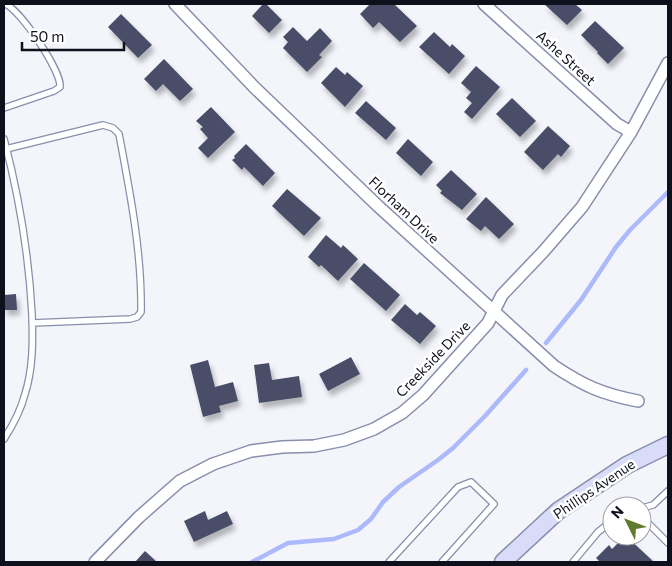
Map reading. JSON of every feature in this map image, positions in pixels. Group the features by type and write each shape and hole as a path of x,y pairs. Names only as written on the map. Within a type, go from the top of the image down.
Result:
{"street":[{"name":"Florham Drive","path":"175,4 254,87 378,206 554,366 581,384 611,396 638,401"},
{"name":"Ashe Street","path":"484,4 617,124 631,132"},
{"name":"Creekside Drive","path":"95,562 139,517 180,481 213,464 251,451 282,447 314,446 344,440 374,429 402,413 423,395 488,323 502,295 582,207 631,132 668,63"},
{"name":"Phillips Avenue","path":"503,562 558,511 627,465 668,445"}],"lane":[{"path":"4,108 54,91 60,87 61,81 47,55 24,20 10,5 5,4"},
{"path":"6,149 103,125 113,128 119,134 130,196 137,245 141,312 137,317 130,319 32,322"},
{"path":"4,139 12,170 28,262 32,322 30,371 26,394 14,425 4,438"},
{"path":"388,562 458,487 471,482 494,504 442,562"},
{"path":"652,505 668,491"},
{"path":"652,527 668,543"},
{"path":"572,562 602,529"}],"building":[{"path":"263,4 266,4 282,20 269,33 252,16"},
{"path":"370,4 394,4 417,26 400,42 379,22 373,28 360,14"},
{"path":"544,4 575,4 582,10 567,25"},
{"path":"121,14 152,45 138,58 108,27"},
{"path":"595,21 624,48 608,64 581,35"},
{"path":"293,27 307,41 320,28 332,41 319,55 322,57 307,72 283,48 288,42 283,37"},
{"path":"434,32 450,47 452,44 465,56 449,74 419,47"},
{"path":"164,59 193,89 180,101 163,84 156,91 144,79"},
{"path":"476,66 500,87 472,119 464,112 472,103 466,98 471,92 461,83"},
{"path":"336,67 345,75 347,72 363,86 345,107 321,83"},
{"path":"512,98 536,121 520,137 496,114"},
{"path":"366,101 396,128 386,140 355,113"},
{"path":"211,107 235,132 208,158 198,148 208,138 200,129 203,127 196,121"},
{"path":"548,126 570,146 561,157 558,154 543,170 524,152"},
{"path":"408,139 433,162 421,176 396,153"},
{"path":"246,144 275,173 263,186 244,167 242,170 232,160"},
{"path":"451,170 477,194 462,210 440,193 442,191 436,185"},
{"path":"287,189 321,218 304,236 272,206"},
{"path":"486,197 514,224 499,239 485,226 481,231 466,219"},
{"path":"326,235 341,248 343,245 358,259 338,281 321,265 319,267 308,257"},
{"path":"364,263 400,295 386,311 350,279"},
{"path":"16,294 17,310 4,310 4,295"},
{"path":"405,304 417,315 420,312 436,326 420,344 391,320"},
{"path":"351,357 360,374 328,391 319,374"},
{"path":"208,360 215,387 233,382 238,401 219,406 221,412 203,417 190,365"},
{"path":"269,363 272,380 299,376 302,397 259,403 254,365"},
{"path":"205,511 208,520 227,511 233,524 194,542 184,521"},
{"path":"608,546 612,549 615,546 637,546 654,562 600,562 596,558"},
{"path":"145,551 157,562 135,562"}],"waterway":[{"path":"546,343 581,300 616,247 630,230 668,192"},
{"path":"252,562 288,543 334,539 358,530 371,519 383,502 399,487 453,448 526,370"}]}
